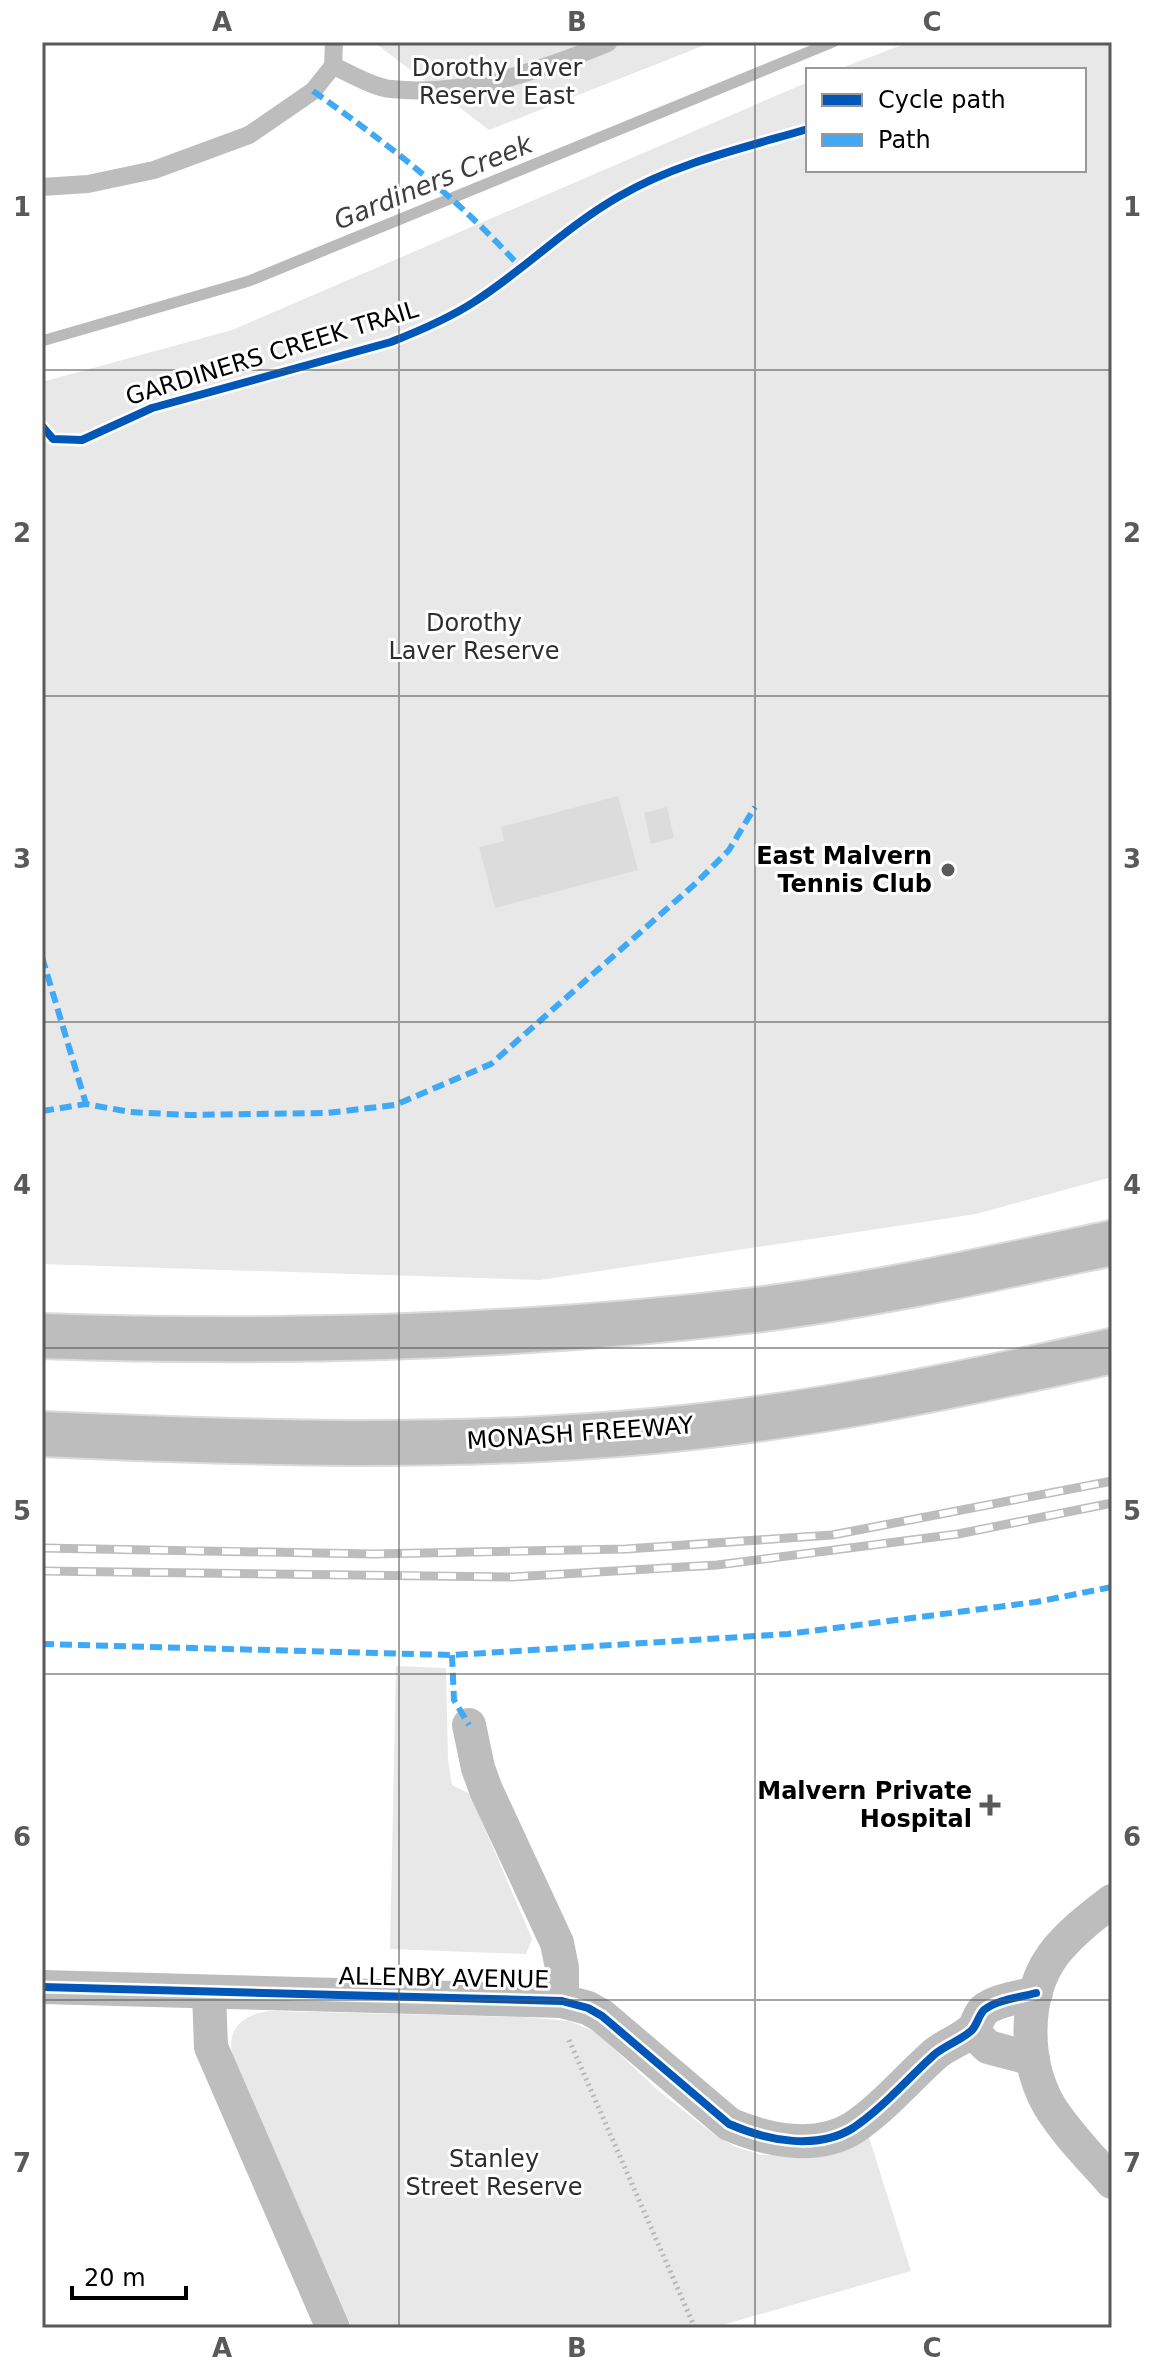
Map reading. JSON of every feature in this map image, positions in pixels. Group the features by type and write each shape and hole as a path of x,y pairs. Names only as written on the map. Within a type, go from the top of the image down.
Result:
{"highway":[{"path":"42,1336 323,1338 535,1331 844,1297 1112,1243"},
{"name":"MONASH FREEWAY","path":"42,1434 351,1443 505,1440 653,1431 775,1416 924,1392 1112,1351"}],"street":[{"name":"ALLENBY AVENUE","path":"469,1725 486,1790 557,1943 562,1968 562,2001"},
{"path":"1112,1901 1058,1949 1036,1993 1031,2026 1033,2059 1049,2105 1112,2182"},
{"name":"ALLENBY AVENUE","path":"42,1987 562,2001 588,2008 602,2016 729,2124 748,2133 791,2141 832,2137 850,2130 937,2053 972,2031 984,2010 1036,1993"},
{"path":"209,1992 211,2047 333,2328"},
{"path":"972,2031 988,2047 1033,2059"}],"lane":[{"path":"42,187 88,184 154,170 249,135 313,91 333,66 334,42"},
{"path":"333,66 388,89 464,89 544,68 608,43"}],"path":[{"path":"42,426 45,440 59,441"},
{"path":"568,2036 695,2328"}],"green space":[{"name":"Dorothy Laver Reserve East","path":"374,42 713,42 489,130"},
{"name":"Dorothy Laver Reserve","path":"910,42 1112,42 1112,1177 976,1214 540,1280 42,1264 42,382 232,330 806,83 806,172 1086,172 1086,68 841,68"},
{"path":"396,1666 446,1668 448,1760 452,1785 470,1794 532,1939 526,1954 390,1949"},
{"name":"Stanley Street Reserve","path":"269,2011 523,2017 569,2021 596,2032 660,2092 716,2136 736,2147 762,2155 808,2156 869,2137 911,2271 712,2328 352,2328 232,2055 232,2037 239,2024"}],"building":[{"path":"618,796 638,870 495,908 479,847 504,841 501,827"},
{"path":"667,807 674,838 651,844 644,813"}],"waterway":[{"name":"Gardiners Creek","path":"42,341 249,281 833,42"}],"railway":[{"path":"42,1548 373,1554 626,1549 832,1535 1112,1481"},
{"path":"42,1571 512,1577 717,1565 958,1534 1112,1503"}],"marked path":[{"path":"313,91 421,173 472,218 520,267"},
{"path":"42,1111 86,1104 130,1112 188,1115 327,1113 395,1105 491,1064 695,884 729,850 755,807"},
{"path":"42,957 86,1104"},
{"path":"42,1644 452,1655 788,1634 1036,1602 1112,1587"},
{"path":"452,1655 454,1700 469,1725"}],"cycle path":[{"name":"GARDINERS CREEK TRAIL","path":"42,426 53,439 82,440 152,408 391,342 474,302 581,222 640,185 710,157 806,130"},
{"path":"42,1987 562,2001 588,2008 602,2016 729,2124 759,2135 791,2141 823,2139 853,2128 935,2054 971,2031 982,2012 1002,2001 1036,1993"}],"place":[{"name":"East Malvern Tennis Club","path":"948,870"},
{"name":"Malvern Private Hospital","path":"990,1805"}]}
